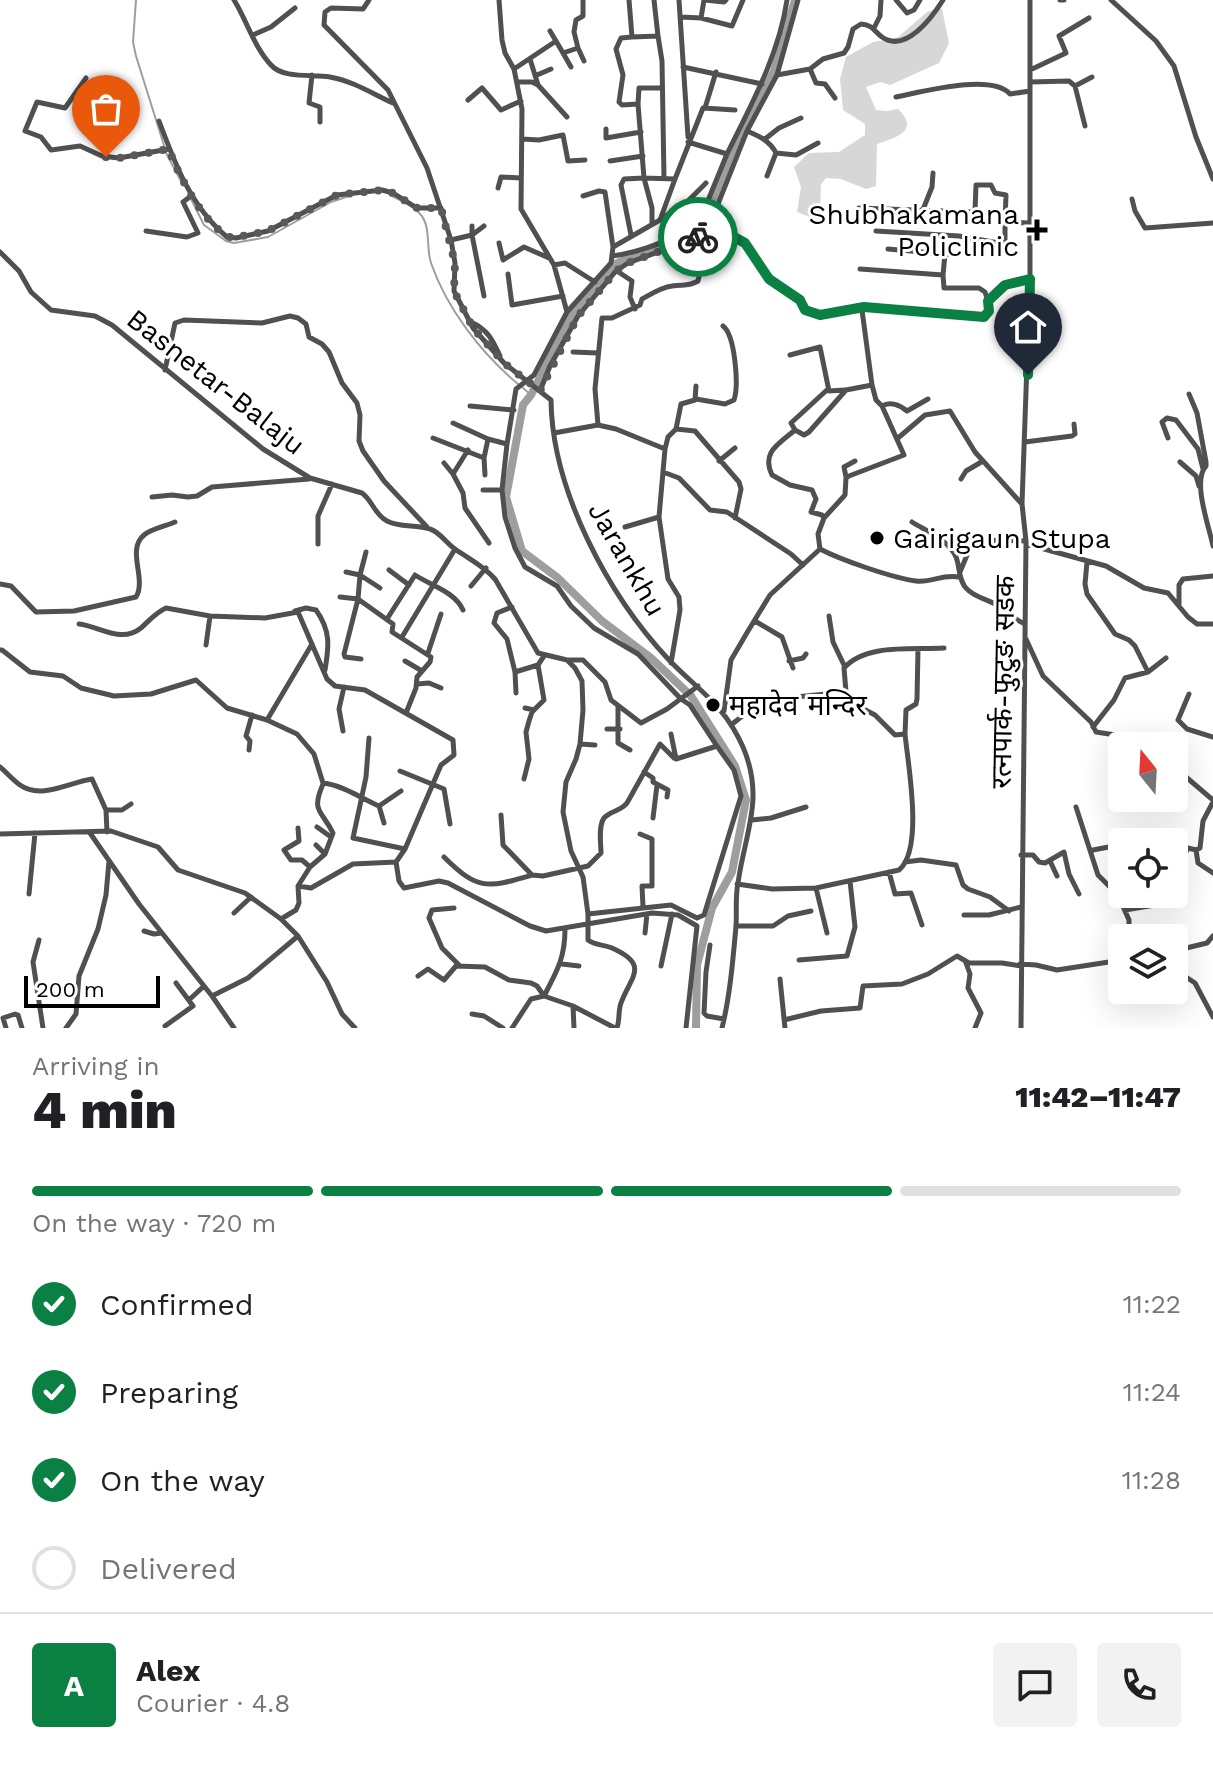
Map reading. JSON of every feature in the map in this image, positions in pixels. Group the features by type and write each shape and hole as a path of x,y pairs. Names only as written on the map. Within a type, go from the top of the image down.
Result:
{"street":[{"path":"234,0 272,67 280,72 333,77 394,104"},
{"path":"242,11 243,0"},
{"path":"369,0 363,9 331,8 325,12 324,25 388,90 427,168 451,240 455,263 454,291 470,322 502,361 540,391 578,316 616,271 628,263 699,237 710,224 747,131 777,75 798,0"},
{"path":"499,0 502,40 514,69 521,101 521,209 554,265 567,312"},
{"path":"583,0 583,16 576,20 574,32 584,61"},
{"path":"629,0 632,37"},
{"path":"654,0 662,88 664,178"},
{"path":"679,0 688,142"},
{"path":"701,18 705,0 726,0"},
{"path":"681,17 701,18 732,26 743,0"},
{"path":"612,256 643,249 693,227 700,220 718,173 762,84 781,29 787,0"},
{"path":"874,28 880,16 881,0"},
{"path":"896,0 907,13 914,10 920,0"},
{"path":"777,75 810,69 823,59 847,51 855,26 866,24 883,38 896,41 915,34 943,0"},
{"name":"रत्नपार्क-फुटुङ सडक","path":"1021,1028 1026,542 1022,504 1030,279 1030,0"},
{"path":"1111,0 1156,41 1174,66 1213,179"},
{"path":"253,35 271,27 295,8"},
{"path":"1030,70 1066,53 1059,36 1089,18"},
{"path":"550,31 571,67"},
{"path":"638,104 622,105 619,102 623,75 616,49 621,44 621,38 658,36"},
{"path":"514,69 556,41"},
{"path":"563,53 578,48"},
{"path":"530,59 538,85"},
{"path":"683,67 762,84"},
{"path":"537,75 551,69"},
{"path":"810,69 816,83 825,84 835,98"},
{"path":"660,220 688,142 705,108 716,72"},
{"path":"312,75 309,103 320,107 320,122"},
{"path":"1075,86 1092,77"},
{"path":"86,78 65,108 37,102 25,131 41,137 51,150 80,146 102,156 119,158 169,149"},
{"path":"1030,82 1069,81 1075,86 1085,126"},
{"path":"517,82 538,85 567,117"},
{"path":"896,97 959,84 1000,86 1010,94 1030,91"},
{"path":"468,100 482,88 501,110 521,101"},
{"path":"652,225 652,208 644,178 639,88 662,88"},
{"path":"705,108 735,110"},
{"path":"765,139 779,128 801,118"},
{"path":"159,121 191,196 221,232 232,238 268,231 337,195 382,190 417,208 441,208"},
{"path":"606,129 606,138 641,132"},
{"path":"747,131 765,139 776,153 796,155 818,143"},
{"path":"522,139 539,140 563,135 568,161 585,160"},
{"path":"688,142 727,154"},
{"path":"767,176 776,153"},
{"path":"610,161 643,156"},
{"path":"922,212 932,187 933,173"},
{"path":"498,188 501,177 520,178"},
{"path":"628,237 621,181 675,179"},
{"path":"293,612 298,612 327,679 335,686 365,690 453,740 454,755 441,765 405,849 396,862 399,881 404,888 439,881 546,931 671,905 696,918 704,915 741,796 734,770 690,705 638,654 594,628 571,606 557,586 525,567 505,517 502,490 516,389 534,375 567,312 611,263 616,246 688,201 706,183"},
{"path":"859,208 975,211 976,185 991,185 995,193 1006,195 1005,240 999,243 959,236 876,231"},
{"path":"583,196 605,192 616,246"},
{"path":"146,231 187,237 198,233 184,200 191,196"},
{"path":"1132,199 1145,228 1213,223"},
{"path":"1005,222 1029,223"},
{"path":"710,224 745,243 769,279 800,300 805,310 812,314 864,307 984,317 989,311 985,292 979,288 944,288 945,254"},
{"path":"472,226 484,296"},
{"path":"451,240 472,235 484,226"},
{"path":"598,425 595,389 602,318 612,318 635,309 642,299 655,292 698,281 702,264 699,237"},
{"path":"499,243 503,260 524,247 550,258"},
{"path":"888,249 956,255"},
{"name":"Basnetar-Balaju","path":"0,252 19,271 31,292 51,310 95,316 124,335 263,449 310,478 369,498 375,511 396,525 434,530 455,549 486,568 536,651 544,656"},
{"path":"554,265 565,263 595,282"},
{"path":"860,269 943,275"},
{"path":"616,271 632,281 630,297 635,309"},
{"path":"508,274 512,305 563,296"},
{"path":"988,301 1005,285 1030,279"},
{"path":"846,478 904,455 882,406 876,400 864,307"},
{"path":"165,371 175,323 184,320 262,323 290,316 298,318 306,324 309,337 329,352 342,383 357,403 359,441 363,451 384,481 428,528"},
{"path":"1011,339 1017,323 1029,316"},
{"path":"671,663 679,602 668,579 659,517 665,449 668,437 676,429 681,404 696,399 725,404 734,400 737,384 733,345 729,331 723,326"},
{"path":"790,355 820,347 832,393 872,385"},
{"path":"573,352 598,353"},
{"path":"696,386 696,399"},
{"path":"829,389 791,423 795,430 804,435 809,432 846,390"},
{"name":"Jarankhu","path":"540,391 551,400 561,475 583,532 634,619 671,663 724,711"},
{"path":"1189,394 1197,413 1206,462 1199,487"},
{"path":"882,406 888,403 900,405 907,411 928,399"},
{"path":"470,406 514,410"},
{"path":"898,438 925,415 950,411 983,461 1022,504"},
{"path":"1168,438 1162,422 1167,418 1176,420 1181,431 1196,445 1203,469"},
{"path":"453,423 507,444"},
{"path":"1025,442 1072,436 1075,434 1074,424"},
{"path":"554,433 598,425 665,449"},
{"path":"676,429 695,431 729,469 741,489 735,518"},
{"path":"795,430 769,454 767,464 777,478 812,490 816,499 811,512 824,518"},
{"path":"433,438 484,458"},
{"path":"485,475 484,458 488,439"},
{"path":"719,461 735,448"},
{"path":"453,474 468,450"},
{"path":"820,549 818,534 824,518 845,495 844,467 855,461"},
{"path":"961,479 966,471 983,461"},
{"path":"1180,462 1196,476 1213,546"},
{"path":"444,463 463,493 465,508 489,543"},
{"path":"663,472 679,478 710,510 727,512 803,565"},
{"path":"152,497 197,496 212,487 310,478"},
{"path":"318,544 318,516 332,484"},
{"path":"483,490 502,490"},
{"path":"625,527 659,517"},
{"path":"0,584 11,586 36,612 74,611 136,597 140,591 136,549 144,535 175,522"},
{"path":"912,522 948,545 956,557 959,577 975,596 1002,608 1023,623"},
{"path":"959,577 972,543 977,540 1026,542 1106,566 1144,588 1168,593 1197,624 1213,624"},
{"path":"402,637 455,549"},
{"path":"722,1028 736,926 737,884 752,820 753,791 743,748 724,711 731,660 770,595 820,549"},
{"path":"820,549 841,559 913,581 929,581 948,575 959,577"},
{"path":"361,659 345,657 344,654 366,552"},
{"path":"1087,562 1087,594 1115,634 1135,646 1148,672"},
{"path":"471,586 486,568"},
{"path":"389,570 409,585"},
{"path":"346,572 360,575 380,588"},
{"path":"387,619 415,575 434,588 451,594 463,610"},
{"path":"1179,607 1179,585 1183,579 1213,576"},
{"path":"340,597 358,599 393,624 392,632 431,657 417,677 406,713"},
{"path":"512,607 497,613 494,623 505,635 515,672 516,693"},
{"path":"79,624 106,634 127,634 138,631 166,608 210,616 265,618 306,608 316,610 328,631 325,671"},
{"path":"428,653 441,614"},
{"path":"206,645 210,616"},
{"path":"829,616 833,642 843,658 846,692 852,703 875,715 895,735 905,734"},
{"path":"755,621 782,637 793,668"},
{"path":"1023,632 1029,651 1043,676 1100,734 1108,736"},
{"path":"267,720 313,643"},
{"path":"844,665 877,650 944,648"},
{"path":"737,884 772,889 816,888 899,870 905,862 914,815 905,734 906,710 916,704 917,699 918,649"},
{"path":"0,650 30,672 63,676 81,688 114,696 151,694 196,680 227,708 267,720 297,734 314,754 323,783 316,801 318,812 333,830 325,854 310,867 298,886 299,903 296,910 281,919"},
{"path":"789,661 803,658 806,654"},
{"path":"515,672 538,665 544,656 583,660 605,682 611,700 643,724 698,686"},
{"path":"1093,727 1114,700 1125,678 1148,672 1166,658"},
{"path":"512,1028 531,999 544,996 573,1006 616,1028 621,1001 635,977 634,963 630,958 588,940 583,877 571,851 563,800 580,744 583,710 582,681 567,660"},
{"path":"405,661 422,671"},
{"path":"524,779 529,759 526,732 534,710 544,700 538,665"},
{"path":"417,684 429,683 441,688"},
{"path":"343,731 339,709 344,687"},
{"path":"731,725 766,700 846,692"},
{"path":"1189,694 1178,720 1187,729 1213,737"},
{"path":"618,706 618,743 630,750"},
{"path":"525,708 534,710"},
{"path":"249,750 250,741 246,736 252,715"},
{"path":"607,729 620,729"},
{"path":"671,734 676,759"},
{"path":"369,738 353,838 405,849"},
{"path":"580,744 595,745"},
{"path":"444,857 465,878 491,885 588,866 601,853 602,822 605,817 621,810 660,744 676,759"},
{"path":"676,759 717,746"},
{"path":"0,767 23,788 46,792 92,779 106,810 107,832"},
{"path":"400,771 444,789 450,824"},
{"path":"644,772 653,778 653,782 668,790 667,797"},
{"path":"1188,779 1213,801 1203,821 1200,848 1196,850"},
{"path":"323,783 338,785 347,793 379,806 384,823"},
{"path":"653,818 657,785"},
{"path":"379,806 401,791"},
{"path":"106,810 122,810 131,804"},
{"path":"752,820 771,818 806,807"},
{"path":"1076,807 1101,879 1117,893 1129,924"},
{"path":"501,815 503,845 532,875"},
{"path":"317,827 331,837"},
{"path":"298,828 299,841 284,850 291,860 302,860 310,867"},
{"path":"0,834 107,832 158,847 178,870 245,893 281,919 298,936 313,965 327,982 342,1014 355,1028"},
{"path":"29,894 35,833"},
{"path":"90,833 234,1028"},
{"path":"640,834 652,839 652,886 642,886 643,907"},
{"path":"316,845 325,854"},
{"path":"1092,850 1108,847"},
{"path":"1188,848 1196,850"},
{"path":"1196,850 1198,863 1213,873"},
{"path":"1021,855 1033,855 1039,862 1050,861 1064,852 1069,874 1079,894"},
{"path":"905,862 921,860 956,865 963,885 990,897 1009,911"},
{"path":"66,1028 76,1014 79,976 98,929 106,895 109,861"},
{"path":"1050,861 1057,876"},
{"path":"298,886 311,888 353,864 396,862"},
{"path":"889,872 895,894 911,893 922,925"},
{"path":"799,960 847,956 855,927 850,881"},
{"path":"816,888 827,933"},
{"path":"234,913 251,897"},
{"path":"588,914 643,907 678,915 698,929 686,1028"},
{"path":"964,915 989,915 1021,907"},
{"path":"454,908 432,910 429,918 442,948 460,966"},
{"path":"1125,910 1142,908"},
{"path":"645,933 650,911"},
{"path":"736,926 773,926 788,916 811,911"},
{"path":"661,966 672,914"},
{"path":"544,996 562,964 565,929"},
{"path":"144,931 162,933"},
{"path":"212,996 248,978 298,936"},
{"path":"1188,948 1207,943 1213,936"},
{"path":"39,940 33,962 43,1028"},
{"path":"710,945 704,1013 724,1019"},
{"path":"784,1020 839,1008 857,1010 860,1008 863,986 902,984 928,974 957,956 966,962 1036,965 1057,970 1108,962"},
{"path":"966,962 970,974 968,988 981,1013 975,1028"},
{"path":"562,964 579,966"},
{"path":"418,976 428,969 444,980 456,966 485,967 509,980 531,983 544,996"},
{"path":"1188,978 1195,983 1213,1017"},
{"path":"780,979 785,1028"},
{"path":"165,1026 192,1007 190,999 176,983"},
{"path":"190,999 204,986"},
{"path":"573,1006 574,1028"},
{"path":"6,1028 3,1018 15,1014 22,1028"},
{"path":"472,1014 484,1016 503,1028"}],"shaded area":[{"path":"942,9 949,43 939,63 890,85 880,82 866,87 876,110 898,109 907,123 903,132 877,144 876,186 866,189 841,179 826,178 821,184 820,212 810,217 797,212 801,187 794,167 809,153 839,152 865,135 865,124 843,110 840,79 846,57 873,42 897,38 927,12"}],"waterway":[{"path":"136,0 133,42 136,56 167,155 182,183"},
{"path":"696,1028 697,965 712,908 732,872 746,800 735,766 691,696 651,658 602,621 558,578 522,551 506,497 523,405 573,313 615,264 702,226 731,154 774,71 795,0"},
{"path":"390,195 421,215 426,226 431,263 446,297 478,344 518,384"},
{"path":"191,199 204,225 226,241 234,243 268,237 331,202 349,196"},
{"path":"523,388 531,395"}],"way so far":[{"path":"106,157 119,158 169,149 199,208 221,232 232,238 268,231 337,195 382,190 417,208 441,208 455,263 454,291 473,328 504,363 540,391 578,316 616,271 628,263 698,237"}],"place":[{"name":"Shubhakamana Policlinic","path":"1037,230"},
{"name":"Gairigaun Stupa","path":"877,538"},
{"name":"महादेव मन्दिर","path":"713,705"}],"route":[{"path":"698,237 710,224 745,243 769,279 789,291 812,314 864,307 918,314 984,317 989,311 988,301 1005,285 1030,279 1028,375"}]}
